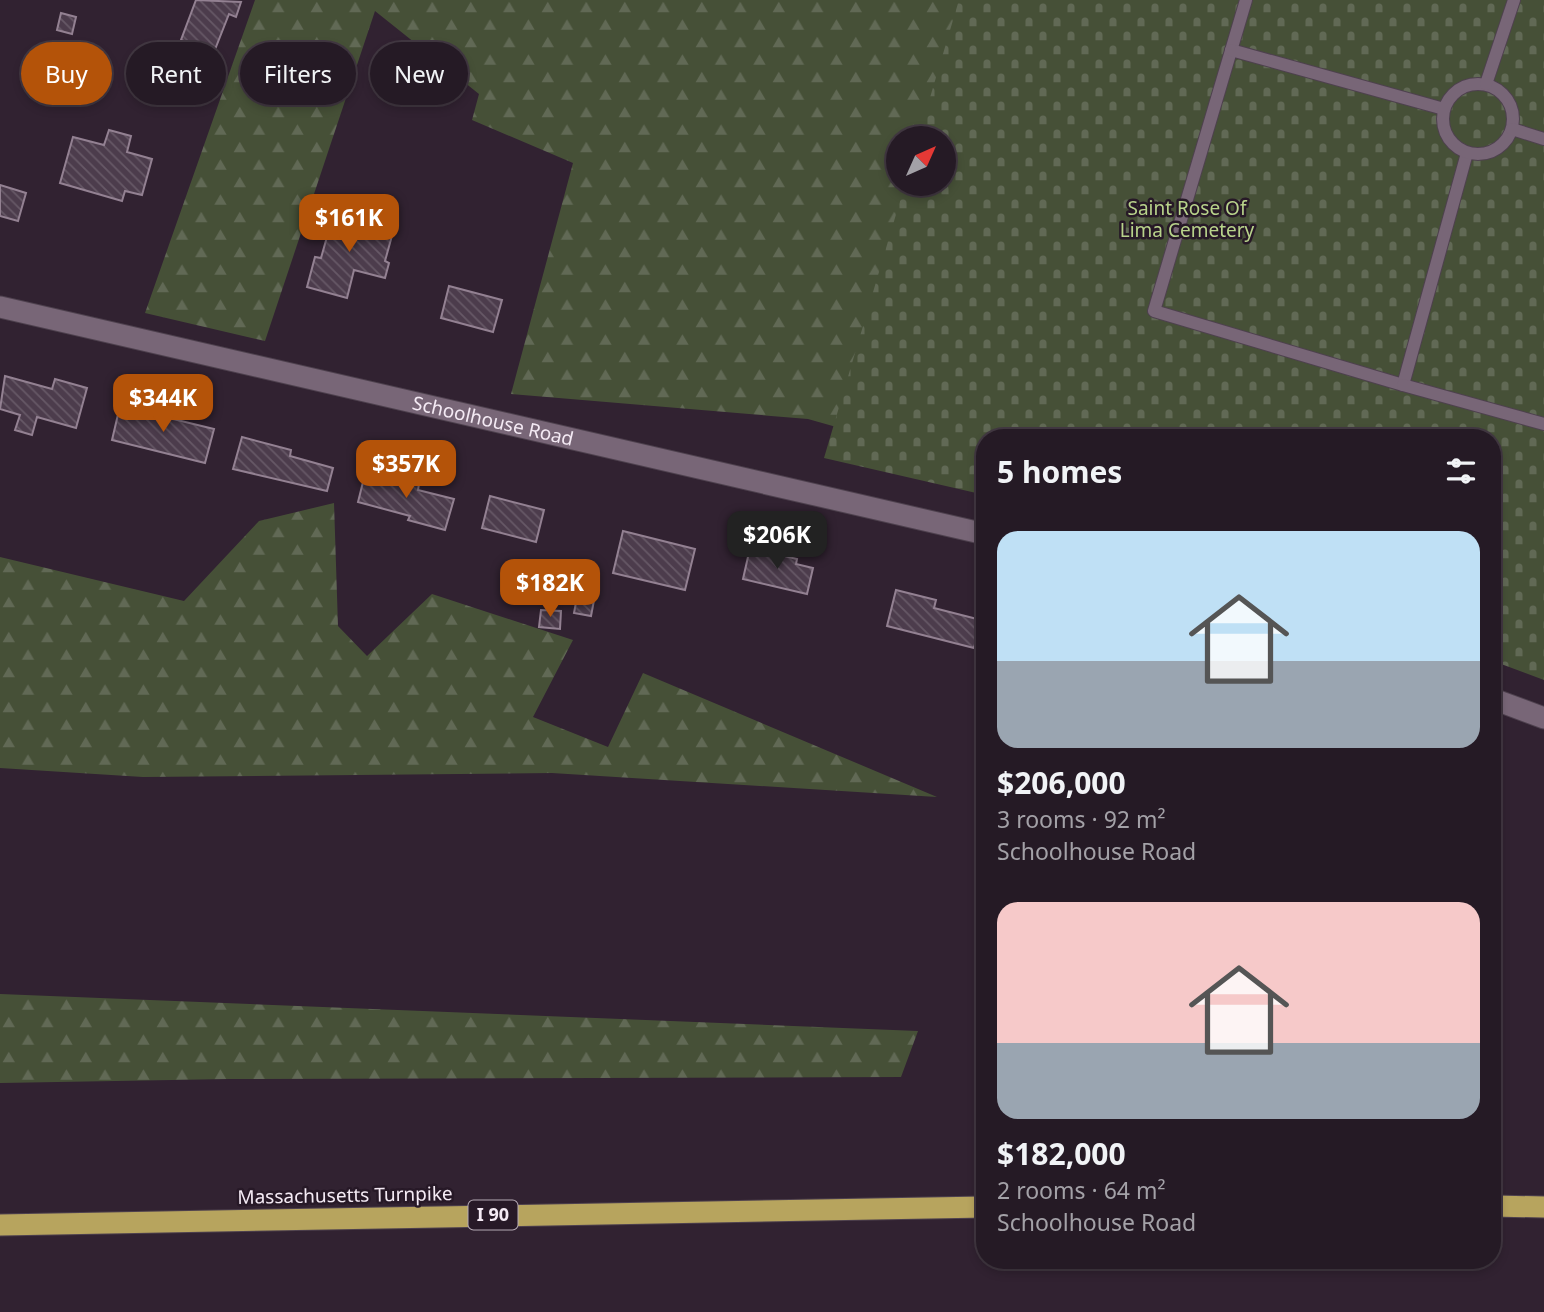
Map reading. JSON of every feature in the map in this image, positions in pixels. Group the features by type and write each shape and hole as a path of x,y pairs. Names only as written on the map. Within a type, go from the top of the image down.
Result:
{"highway":[{"path":"1501,1206 1544,1207"},
{"name":"Massachusetts Turnpike","path":"0,1224 976,1207"}],"street":[{"name":"Schoolhouse Road","path":"0,307 976,532"},
{"path":"1501,702 1544,718"}],"lane":[{"path":"1246,0 1154,311 1544,424"},
{"path":"1486,84 1514,0"},
{"path":"1231,50 1444,108"},
{"path":"1475,83 1486,84 1505,96 1514,117 1512,129 1507,139 1490,153 1467,153 1457,148 1444,130 1444,108 1456,91 1475,83"},
{"path":"1512,129 1544,139"},
{"path":"1403,385 1467,153"}],"green space":[{"path":"255,0 1208,0 990,429 976,429 976,466 808,419 511,394 573,163 472,120 479,94 468,85 468,42 414,42 375,11 356,68 356,42 240,42"},
{"name":"Saint Rose Of Lima Cemetery","path":"959,0 1544,0 1544,680 1501,664 1501,429 976,429 976,493 824,458 901,196 956,196 956,126 922,126"},
{"path":"240,43 240,105 344,105 265,341 145,313 218,105 226,105 226,83"},
{"path":"334,503 338,626 367,656 432,594 573,640 533,717 608,747 643,673 937,797 552,773 143,777 0,768 0,557 184,601 259,521"},
{"path":"0,994 918,1031 901,1077 229,1079 0,1083"}],"building":[{"path":"196,0 241,2 236,17 229,14 218,42 181,40"},
{"path":"61,13 76,17 72,34 57,30"},
{"path":"109,130 131,136 127,152 152,159 142,195 125,191 122,201 60,183 73,137 104,145"},
{"path":"0,185 26,193 18,221 0,216"},
{"path":"336,205 359,211 354,229 366,232 368,225 393,232 385,261 389,263 385,278 354,270 347,298 307,287 315,257 321,258"},
{"path":"449,286 502,300 493,332 441,318"},
{"path":"5,376 52,389 55,379 87,388 76,428 37,417 32,435 15,430 20,415 0,409"},
{"path":"120,406 214,429 205,463 112,440"},
{"path":"242,437 291,450 290,456 333,468 327,491 233,469"},
{"path":"366,470 419,484 418,490 454,499 445,530 408,520 410,516 358,502"},
{"path":"490,496 544,510 536,542 482,528"},
{"path":"623,531 695,549 685,590 613,573"},
{"path":"750,548 797,559 796,564 813,568 807,594 743,579"},
{"path":"896,590 936,600 934,608 976,619 976,640 974,648 887,626"},
{"path":"578,592 595,595 591,616 574,613"},
{"path":"541,610 561,611 560,629 539,627"}]}
